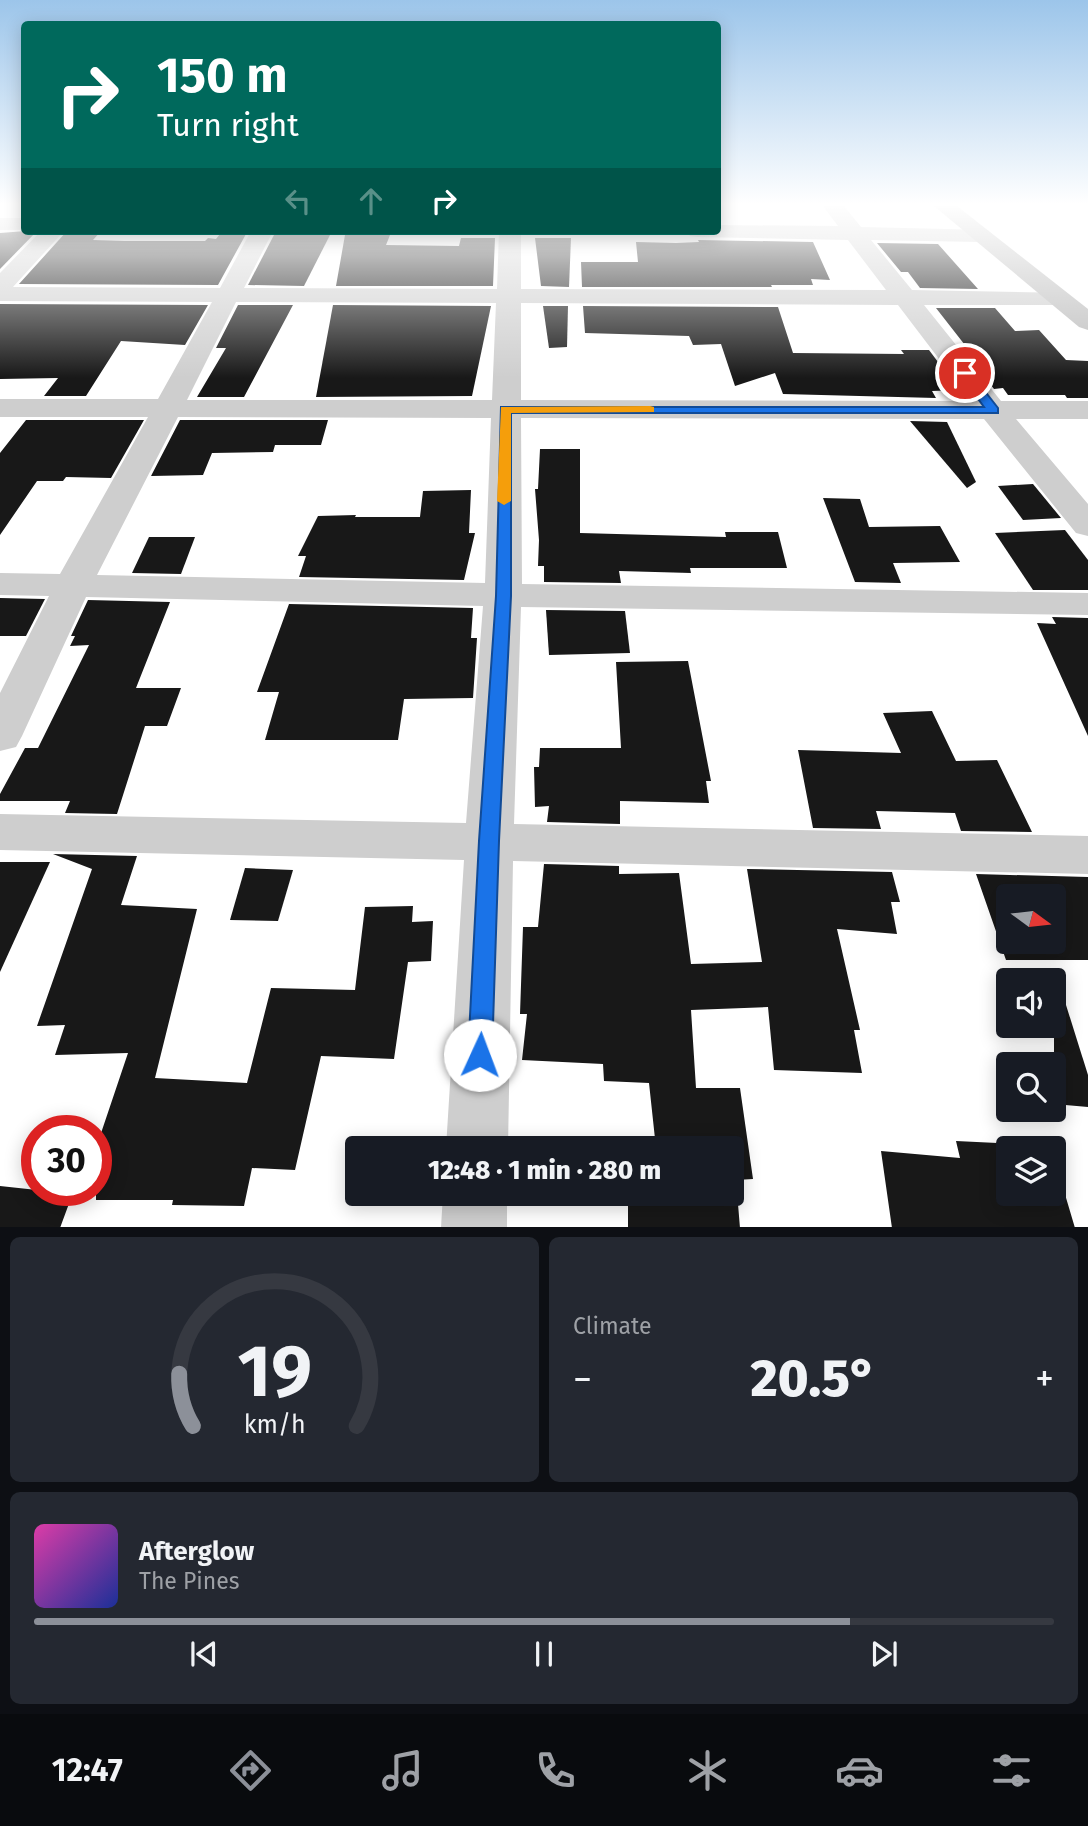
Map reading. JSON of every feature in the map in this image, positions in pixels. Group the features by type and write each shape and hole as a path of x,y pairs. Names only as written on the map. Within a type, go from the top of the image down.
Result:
{"street":[{"path":"0,287 22,263"},
{"path":"0,736 73,586 245,263"},
{"path":"477,1136 489,841 503,596 510,263"},
{"path":"879,263 1088,526"},
{"path":"1015,263 1088,322"},
{"path":"0,294 1058,298"},
{"path":"0,408 1088,410"},
{"path":"0,584 503,596 1088,604"},
{"path":"0,832 1088,855"},
{"path":"474,1227 475,1206"}],"building":[{"path":"38,263 230,263 218,285 19,284"},
{"path":"259,263 316,263 304,286 248,285"},
{"path":"340,263 494,263 493,286 336,286"},
{"path":"538,263 570,263 569,287 541,286"},
{"path":"581,263 823,263 830,280 811,279 813,285 771,285 772,287 582,287"},
{"path":"894,263 955,263 978,289 920,288 908,272 901,272"},
{"path":"0,304 208,305 185,345 121,341 86,396 44,396 58,378 0,379"},
{"path":"238,305 293,305 244,397 197,397 226,348 216,348"},
{"path":"333,305 491,306 472,396 316,397"},
{"path":"543,306 568,306 567,347 549,348"},
{"path":"583,306 778,307 793,353 904,354 901,350 929,350 959,390 932,391 936,398 783,394 775,373 735,386 721,344 693,345 689,336 585,333"},
{"path":"936,308 995,308 1015,331 1039,330 1066,360 1088,361 1088,398 1067,398 1065,395 1008,395 1003,388 994,389 963,349 968,349"},
{"path":"26,420 144,420 111,478 66,477 63,481 37,481 0,535 0,453"},
{"path":"180,420 328,420 321,445 275,445 273,452 212,453 203,475 151,476"},
{"path":"910,421 947,422 976,482 967,488"},
{"path":"540,449 580,449 580,533 726,537 725,532 778,532 787,568 690,568 691,573 619,571 621,583 544,582 544,566 538,566 535,489 538,489"},
{"path":"1033,484 1061,518 1023,520 998,486"},
{"path":"471,490 469,533 475,533 464,580 299,577 306,556 298,556 318,516 420,517 423,491"},
{"path":"823,498 860,499 869,527 940,526 960,562 893,563 901,583 855,582"},
{"path":"1065,530 1088,560 1088,590 1033,590 995,533"},
{"path":"149,537 195,537 181,574 132,573"},
{"path":"0,598 45,599 26,636 0,636"},
{"path":"88,600 170,602 136,688 181,688 167,726 145,726 117,814 65,813 70,801 0,801 0,794 25,748 38,748 89,645 70,646 75,636 71,636"},
{"path":"289,604 473,608 471,638 477,638 473,698 404,699 398,740 265,740 279,692 257,692"},
{"path":"546,610 625,611 630,653 549,655"},
{"path":"1052,617 1088,618 1088,736 1037,623 1056,624"},
{"path":"688,661 711,781 706,781 709,803 620,801 620,824 547,822 549,806 535,807 534,767 539,767 540,748 621,748 616,662"},
{"path":"932,711 956,761 997,760 1032,832 961,831 955,813 876,811 881,829 813,828 798,750 901,753 883,713"},
{"path":"53,854 137,856 121,905 197,909 155,1078 247,1083 271,988 355,990 365,907 413,906 412,922 433,921 431,961 408,962 394,1059 321,1056 295,1170 252,1168 244,1206 172,1205 173,1200 112,1200 112,1115 107,1115 128,1053 55,1055 65,1025 37,1026 92,869"},
{"path":"0,862 50,862 0,972"},
{"path":"544,864 619,866 619,874 679,873 691,964 762,962 747,869 892,872 900,902 891,902 897,934 837,929 860,1030 854,1030 862,1073 774,1070 768,1007 691,1010 696,1088 740,1088 753,1179 744,1180 744,1136 655,1136 649,1083 604,1081 603,1064 522,1060 527,1014 520,1014 523,927 538,927"},
{"path":"245,868 293,870 278,921 230,920"},
{"path":"976,874 1088,877 1088,960 1006,960 1004,954 1066,954 1066,884 996,884 996,931"},
{"path":"1066,1005 1088,1075 1088,1107 1066,1105 1066,1052 1054,1052 1054,1038 1066,1038"},
{"path":"956,1141 996,1143 996,1206 1066,1206 1066,1198 1075,1227 892,1227 881,1151 960,1158"},
{"path":"0,1186 21,1188 21,1206 68,1206 60,1227 0,1227"},
{"path":"628,1206 738,1206 740,1227 628,1227"}],"slow traffic":[{"path":"504,501 505,409 650,410"}],"route":[{"path":"480,1055 503,596 505,409 993,410 965,373"}]}
